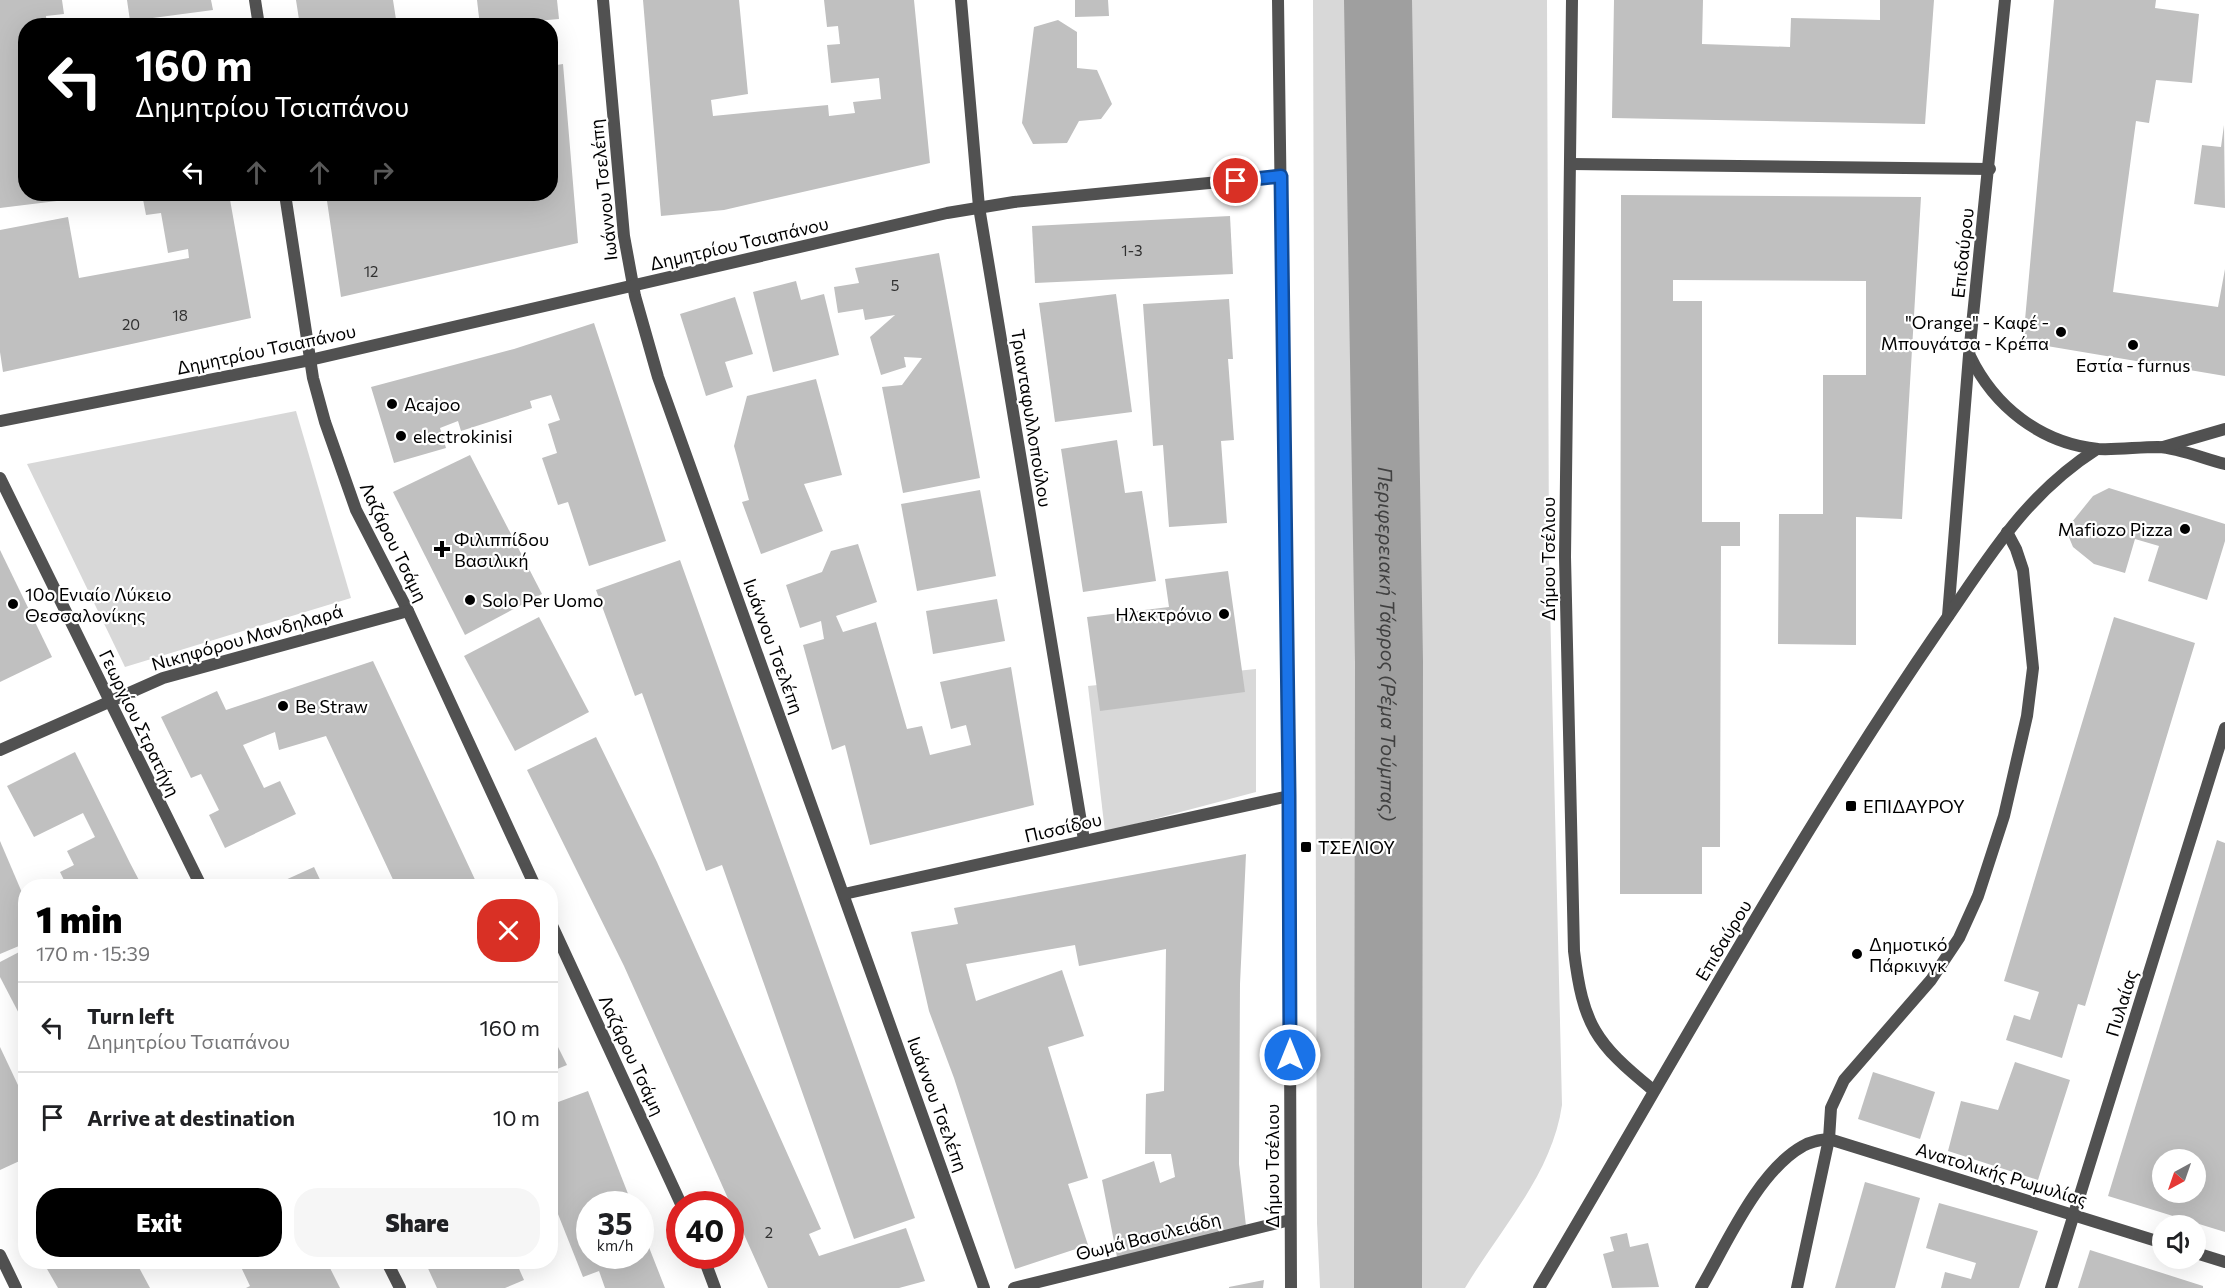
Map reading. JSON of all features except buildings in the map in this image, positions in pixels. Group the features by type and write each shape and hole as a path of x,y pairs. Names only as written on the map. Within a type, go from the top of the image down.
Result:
{"street":[{"path":"255,0 258,18"},
{"name":"Ιωάννου Τσελέπη","path":"603,0 623,225 633,286 658,377 984,1288"},
{"name":"Τριανταφυλλοπούλου","path":"961,0 979,207 1084,840"},
{"name":"Δήμου Τσέλιου","path":"1278,0 1289,796 1291,1288"},
{"name":"Δήμου Τσέλιου","path":"1572,0 1565,557 1574,951 1579,993 1599,1038 1622,1065 1653,1090"},
{"name":"Επιδαύρου","path":"1948,617 1969,355 1990,169 2005,0"},
{"path":"1571,164 1990,169"},
{"name":"Δημητρίου Τσιαπάνου","path":"0,421 310,360 979,207 1281,176"},
{"name":"Λαζάρου Τσάμη","path":"286,201 310,360 324,422 356,510 408,611 532,879"},
{"path":"1969,355 1983,381 2014,415 2044,433 2097,448 2160,447 2225,429"},
{"path":"2160,447 2225,464"},
{"name":"Επιδαύρου","path":"1539,1288 1653,1090 1893,694 2007,532 2049,483 2097,448"},
{"name":"Γεωργίου Στρατήγη","path":"0,478 198,879"},
{"path":"1797,1288 1829,1139 1830,1108 1844,1080 1931,980 1959,938 1978,896 2004,816 2027,716 2033,668 2022,570 2016,549 2007,532"},
{"name":"Νικηφόρου Μανδηλαρά","path":"0,750 163,678 408,611"},
{"name":"Πυλαίας","path":"2051,1288 2225,728"},
{"name":"Πισσίδου","path":"844,894 1289,796"},
{"name":"Λαζάρου Τσάμη","path":"558,938 675,1191"},
{"path":"1701,1288 1748,1207 1769,1176 1803,1146 1829,1139"},
{"name":"Ανατολικής Ρωμυλίας","path":"1829,1139 2152,1240"},
{"name":"Θωμά Βασιλειάδη","path":"1014,1288 1290,1220"},
{"path":"0,1255 16,1288"},
{"path":"2206,1256 2225,1262"},
{"path":"390,1269 400,1288"},
{"path":"708,1269 715,1288"}],"shaded area":[{"path":"1313,0 1547,0 1549,562 1562,1105 1548,1155 1536,1178 1465,1288 1320,1288 1317,1223"},
{"path":"296,411 351,598 125,667 27,464"},
{"path":"1256,669 1256,792 1105,832 1088,686"}],"waterway":[{"name":"Περιφερειακή Τάφρος (Ρέμα Τούμπας)","path":"1378,0 1389,662 1388,1288"}],"place":[{"name":"\"Orange\" - Καφέ - Μπουγάτσα - Κρέπα","path":"2061,332"},
{"name":"Εστία - furnus","path":"2133,345"},
{"name":"Acajoo","path":"392,404"},
{"name":"electrokinisi","path":"401,436"},
{"name":"Mafiozo Pizza","path":"2185,529"},
{"name":"Φιλιππίδου Βασιλική","path":"442,549"},
{"name":"Solo Per Uomo","path":"470,600"},
{"name":"10ο Ενιαίο Λύκειο Θεσσαλονίκης","path":"13,604"},
{"name":"Ηλεκτρόνιο","path":"1224,614"},
{"name":"Be Straw","path":"283,706"},
{"name":"ΕΠΙΔΑΥΡΟΥ","path":"1851,806"},
{"name":"ΤΣΕΛΙΟΥ","path":"1306,847"},
{"name":"Δημοτικό Πάρκινγκ","path":"1857,954"}],"route":[{"path":"1236,181 1281,176 1290,1055"}]}
